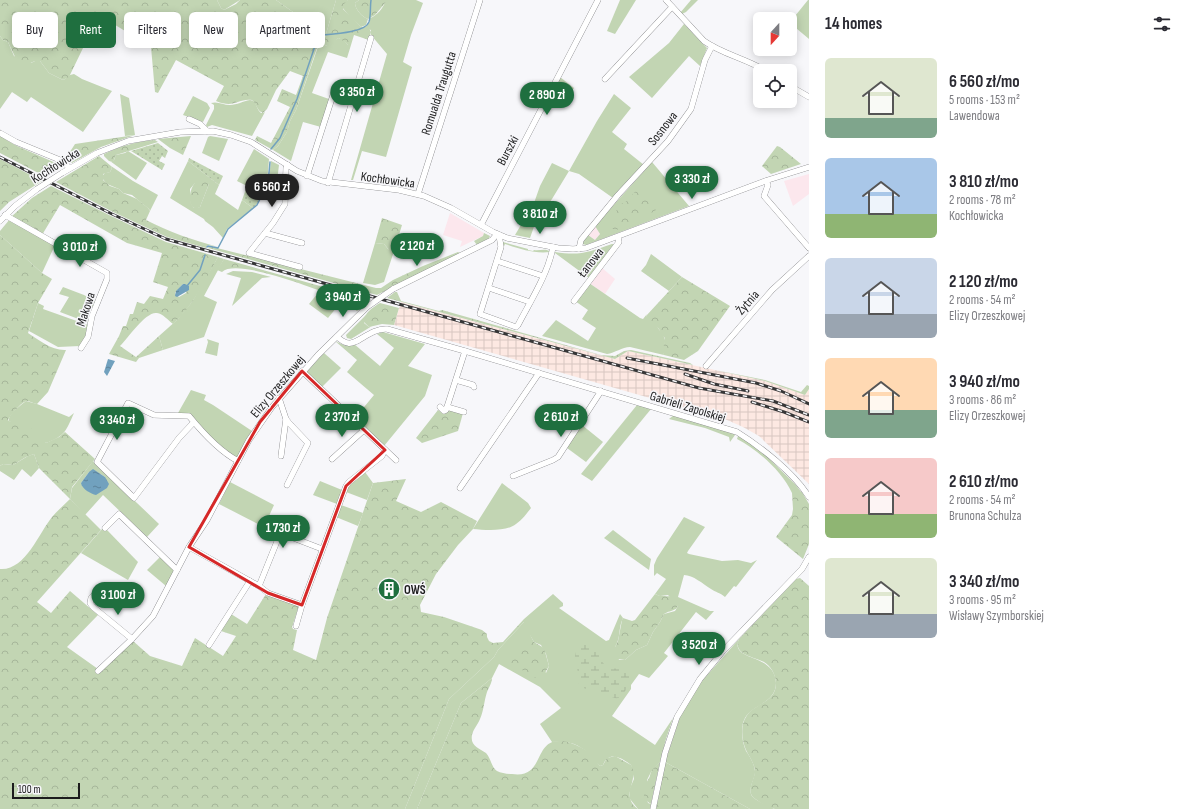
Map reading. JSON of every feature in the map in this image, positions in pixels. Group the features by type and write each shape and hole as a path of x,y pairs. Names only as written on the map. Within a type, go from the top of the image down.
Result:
{"street":[{"name":"Romualda Traugutta","path":"418,194 480,0"},
{"name":"Burszki","path":"481,225 598,0"},
{"path":"666,0 704,40 712,46 753,64"},
{"path":"605,79 672,6"},
{"path":"328,183 371,38"},
{"name":"Sosnowa","path":"579,249 581,240 618,195 668,141 691,109 705,60 712,46"},
{"path":"797,90 809,97"},
{"path":"307,176 334,92"},
{"path":"189,119 200,124 207,131"},
{"name":"Kochłowicka","path":"0,221 19,202 69,168 97,153 128,141 174,132 207,131 223,133 259,147 307,176 328,183 391,189 418,194 451,208 498,234 512,239 566,249 579,249 593,246 766,181 809,167"},
{"path":"0,133 16,142 60,160 69,168"},
{"path":"288,165 286,168 285,204 273,223 249,253 300,267"},
{"path":"766,181 768,185 764,196 809,248"},
{"name":"Makowa","path":"5,215 107,273 108,279 92,316 88,337 81,348"},
{"path":"265,233 302,243"},
{"path":"498,234 501,246 480,313 482,316 517,326 543,276 551,257 553,247"},
{"name":"Elizy Orzeszkowej","path":"98,671 132,639 153,616 189,547 207,520 260,422 302,371 367,307 393,289 492,240 498,234"},
{"name":"Łanowa","path":"574,301 620,242 618,237"},
{"name":"Żytnia","path":"706,366 772,290 809,256"},
{"path":"497,261 543,276"},
{"path":"488,288 530,302"},
{"name":"Gabrieli Zapolskiej","path":"337,337 344,342 352,343 376,330 387,329 737,432 759,446 797,481 809,497"},
{"path":"440,407 445,411 465,351"},
{"path":"302,371 396,460"},
{"path":"460,488 539,373"},
{"path":"456,380 473,385 474,387"},
{"path":"513,476 558,457 601,391"},
{"path":"279,398 288,424 308,443 287,485"},
{"path":"194,422 179,438 134,498 96,462 128,402 154,415 189,416 230,457 238,461"},
{"path":"447,407 464,412"},
{"path":"281,456 286,419"},
{"path":"332,459 364,430"},
{"path":"296,626 322,549 348,482 382,456 385,450"},
{"path":"105,528 119,514 177,570"},
{"path":"259,586 280,534 322,549"},
{"path":"189,547 259,586 268,593 302,605"},
{"path":"653,809 665,754 677,717 700,679 723,651 802,569 809,557"},
{"path":"209,645 250,581"},
{"path":"95,594 91,598 90,603 93,607 132,639"}],"highlighted area":[{"path":"302,371 385,450 346,486 302,605 268,593 189,547 260,422"}],"shaded area":[{"path":"809,174 809,194 793,206 784,181"},
{"path":"450,213 484,233 483,236 460,247 462,241 443,235"},
{"path":"595,226 600,234 595,240 588,235"},
{"path":"601,267 615,279 605,294 589,283"},
{"path":"401,302 615,359 628,351 765,381 805,395 809,389 809,484 759,436 743,427 727,420 394,325"}],"green space":[{"path":"0,0 217,0 221,8 224,10 236,4 240,0 276,0 293,12 246,12 246,48 317,48 287,132 278,146 273,150 255,140 257,136 271,143 290,107 277,101 282,89 296,95 303,76 290,71 276,90 267,109 263,113 259,111 252,100 243,100 232,104 216,101 224,86 176,60 158,93 155,92 151,48 181,48 181,12 124,12 124,30 116,25 116,12 66,12 66,48 83,48 69,77 63,80 49,73 40,61 35,61 26,65 17,61 8,42 3,40 0,36"},
{"path":"217,0 240,0 224,10 221,8"},
{"path":"276,0 336,0 325,37 325,12 293,12"},
{"path":"336,0 348,0 343,5 343,9 361,27 369,28 371,32 369,40 354,35 351,45 348,45 338,38 329,47 325,45 325,37"},
{"path":"348,0 359,0 355,3 355,5 359,12 368,19 366,25 361,27 342,7 344,2"},
{"path":"359,0 386,0 386,2 375,15 368,19 361,15 356,8 355,3"},
{"path":"386,0 416,0 423,3 403,62 412,67 386,157 362,151 353,180 351,180 387,54 371,35 371,30 364,28 370,22 370,18 380,11"},
{"path":"620,0 636,0 615,34 607,31"},
{"path":"691,0 698,0 686,12 682,14 680,13"},
{"path":"809,0 809,39 797,29 797,14"},
{"path":"684,24 707,48 700,66 689,56 652,98 629,77 669,43"},
{"path":"0,36 3,40 8,42 14,56 31,63 40,61 49,73 63,80 74,74 82,79 112,91 83,132 31,97 27,102 12,92 0,109"},
{"path":"338,38 342,39 348,45 351,45 347,58 328,52 312,93 329,99 321,127 303,122 291,161 273,150 278,146 287,132 290,121 296,110 318,48 325,48 325,45 327,46"},
{"path":"560,77 574,88 563,103 559,105 548,100"},
{"path":"120,94 129,98 135,135 125,136"},
{"path":"614,94 631,108 612,132 627,144 624,149 644,165 613,198 579,174 569,171"},
{"path":"193,96 207,103 210,108 203,122 183,115"},
{"path":"250,100 255,103 261,113 265,112 252,136 212,125 207,127 206,125 214,109 214,105 211,103 216,102 233,105"},
{"path":"135,135 101,147 72,163 64,161 75,144"},
{"path":"0,136 17,146 58,164 58,170 46,177 0,153"},
{"path":"191,136 183,155 158,139"},
{"path":"208,137 228,139 219,161 202,153"},
{"path":"155,140 158,142 116,155 113,162 109,161 104,156 104,154 123,146 142,141"},
{"path":"158,143 168,151 165,158 162,156 159,161 165,164 162,170 131,151"},
{"path":"777,146 801,164 771,174 762,166"},
{"path":"254,149 269,159 267,183 266,185 258,183 254,193 246,189 247,186 237,181"},
{"path":"128,151 147,163 136,180 111,162 114,160 116,155"},
{"path":"99,156 112,168 110,172 103,174 103,180 110,186 119,189 123,193 137,199 148,208 150,211 146,220 199,242 218,247 208,245 206,248 167,237 113,212 56,182"},
{"path":"189,158 223,176 219,185 188,161"},
{"path":"0,159 42,181 9,202 0,211"},
{"path":"188,161 219,185 215,194 238,210 242,200 253,208 227,229 223,238 204,219 170,198","holes":["195,183 209,184 200,207 194,208 191,204 190,189"]},
{"path":"271,161 279,165 277,181 268,185"},
{"path":"652,162 689,206 586,245 583,244 583,240 588,235 595,240 600,234 595,226"},
{"path":"552,163 569,171 552,199 536,221 530,238 515,235 534,203 540,186"},
{"path":"111,166 133,181 158,195 150,211 132,195 123,193 119,189 107,184 102,176 105,173 110,172 112,168"},
{"path":"200,178 206,178 209,184 200,207 196,208 193,207 191,203 190,193 195,182"},
{"path":"258,182 266,185 257,204 253,208 242,200 246,189 254,193"},
{"path":"136,185 150,193 149,196 138,192 135,189"},
{"path":"51,186 166,242 218,257 193,301 173,324 165,317 157,313 148,316 137,326 120,346 136,357 159,336 163,350 139,358 136,362 109,354 123,326 126,326 130,314 133,314 137,302 144,304 150,296 163,299 168,287 153,282 162,253 127,243 60,205 42,235 11,217 32,198","holes":["183,284 187,286 186,293 179,297 175,293"]},
{"path":"640,190 644,191 648,198 656,202 656,210 647,216 630,223 622,229 614,230 612,228 618,206 626,202 633,193"},
{"path":"382,218 402,225 394,251 390,251 384,244 375,243"},
{"path":"10,219 55,245 42,273 0,235 0,231"},
{"path":"484,233 491,238 477,245 474,241 483,236"},
{"path":"0,235 42,273 52,279 38,303 28,333 51,347 66,350 48,392 37,404 27,401 22,403 8,420 32,429 46,443 59,437 65,432 95,459 72,487 70,499 39,468 34,454 13,465 3,464 0,466"},
{"path":"503,242 528,250 545,250 550,252 533,252 505,244 503,249"},
{"path":"375,243 384,244 388,249 394,251 384,282 375,285 363,283"},
{"path":"614,244 589,278 555,253 578,253"},
{"path":"209,246 376,288 381,288 393,280 423,266 428,267 426,270 377,295 208,248"},
{"path":"458,252 460,253 426,270 423,266"},
{"path":"651,254 682,277 669,291 641,271 646,265"},
{"path":"218,257 224,259 204,296 217,302 204,337 163,350 159,336 177,320 192,302"},
{"path":"224,259 370,300 357,311 342,299 308,286 258,271 230,269 222,272 217,270"},
{"path":"233,271 252,272 271,277 262,278 232,306 241,278 226,274"},
{"path":"682,277 730,306 698,351 684,360 664,355 662,351 665,338 659,329 648,321 646,316"},
{"path":"589,283 640,318 643,319 647,314 646,316 664,336 664,355 630,347 607,354 542,336 556,320 588,341 596,328 582,319 588,310 575,301"},
{"path":"63,287 97,302 89,323 60,312 69,297 59,294"},
{"path":"397,292 401,301 439,311 442,310 601,355 615,356 624,351 631,350 690,363 693,365 628,351 615,359 387,298"},
{"path":"318,293 341,302 328,318 309,304"},
{"path":"38,303 44,306 43,309 88,325 87,336 80,346 58,347 29,331"},
{"path":"380,303 399,308 394,325 382,324 369,327 363,321 364,318 370,310"},
{"path":"366,315 364,323 369,327 372,326 351,339 347,338 346,335"},
{"path":"383,332 425,344 408,366 432,375 425,396 384,446 355,418 374,395 347,372 357,360 335,341 346,346 354,344 380,366 394,348 377,334"},
{"path":"207,339 219,343 217,356 205,353 208,342"},
{"path":"324,353 341,368 322,387 306,372"},
{"path":"715,370 765,380 801,392 807,385 809,386 809,389 805,395 765,381"},
{"path":"191,390 206,395 204,400 252,431 237,458 217,443 189,414 178,413"},
{"path":"26,401 69,417 74,413 64,432 57,438 46,443 9,421 12,413"},
{"path":"637,405 651,409 592,481 581,474"},
{"path":"448,409 463,413 458,431 422,443 416,438 438,410 443,413"},
{"path":"674,415 735,435 730,442 729,437 705,428 669,419"},
{"path":"582,425 603,442 586,462 567,448"},
{"path":"738,436 757,447 795,484 802,493 792,493 776,469 761,455 737,439"},
{"path":"34,454 39,468 31,477 22,469 14,480 0,471 0,466 3,464 13,465"},
{"path":"93,461 159,524 147,537 103,495 85,515 70,499 72,488","holes":["89,472 99,473 105,477 81,483"]},
{"path":"365,472 373,483 367,500 346,492 348,486"},
{"path":"406,479 396,501 421,512 441,502 477,521 473,529 458,545 436,574 420,605 421,612 444,617 482,630 487,634 489,641 493,643 503,642 524,619 524,622 498,650 494,657 449,699 405,809 0,809 0,569 9,568 24,558 52,517 70,499 101,530 37,602 51,613 70,591 98,615 67,647 98,669 133,641 150,656 182,666 195,638 223,656 236,636 221,631 231,614 247,624 266,594 299,606 292,627 293,629 297,630 293,650 316,660 327,618 373,483"},
{"path":"320,481 342,490 337,504 313,495"},
{"path":"230,482 274,505 264,527 219,504"},
{"path":"502,483 528,503 531,508 520,521 512,527 495,530 473,529"},
{"path":"802,492 809,504 809,544 803,559 776,537 792,515 792,493"},
{"path":"341,505 363,513 358,526 336,517"},
{"path":"684,517 705,527 687,553 722,561 738,560 751,563 757,560 736,587 734,586 725,597 694,578 684,575 678,597 710,611 714,611 706,620 696,612 664,653 668,656 649,678 639,674 631,685 631,689 612,716 655,745 673,718 660,762 651,772 647,780 647,799 648,803 651,804 650,809 638,809 630,799 630,788 634,779 631,765 627,762 620,758 612,757 600,766 589,754 575,744 562,741 552,742 540,724 561,708 540,687 499,664 492,678 461,703 417,809 405,809 449,699 494,657 498,650 524,622 524,619 553,594 563,603 563,606 559,608 606,641 609,640 620,614 623,618 615,647 619,660 625,660 636,650 647,645 664,614 675,611 678,606 668,595 660,596 655,594 666,579 657,573 654,576 654,565","holes":["530,635 534,642 541,645 546,654 549,666 546,673"]},
{"path":"103,528 106,529 138,562 128,580 81,553"},
{"path":"613,530 651,559 649,570 604,538"},
{"path":"160,557 174,570 166,586 147,570"},
{"path":"800,578 809,586 809,809 775,809 761,803 754,798 750,792 755,769 746,750 742,734 746,717 750,712 769,699 773,694 776,682 774,673 764,662 741,652 738,644 739,639 796,579"},
{"path":"655,594 678,599 677,608 664,614 647,645 636,650 625,660 617,659 613,654 613,651 618,641 623,618 632,621 635,620"},
{"path":"530,635 534,642 544,648 549,666 543,676 535,678 506,660"},
{"path":"739,639 738,646 740,651 768,666 774,673 776,683 775,690 768,699 749,713 743,722 742,730 746,751 753,763 755,771 750,791 751,794 753,797 774,809 750,809 665,762 680,717 701,682"},
{"path":"586,643 592,644 598,648 602,662 608,667 625,669 632,672 631,680 624,693 618,698 586,689 579,684 575,654 578,647"},
{"path":"492,678 481,716 473,733 472,742 488,755 492,765 497,771 510,774 522,774 530,771 546,746 552,742 569,742 590,753 600,766 603,765 607,758 615,756 631,765 633,777 630,798 638,809 417,809 461,703"},
{"path":"660,762 651,804 645,798 644,789 652,771"},
{"path":"665,762 750,809 656,809"}],"water":[{"path":"183,284 189,286 189,290 177,297 175,296 176,291"},
{"path":"108,359 115,361 107,376 104,372"},
{"path":"93,469 105,477 109,484 107,488 96,495 85,489 81,483"}],"waterway":[{"path":"271,149 280,138 297,99 317,40 321,35 355,31 366,26 370,19 371,0"},
{"path":"207,247 218,248 228,229 257,205 268,183 270,162"},
{"path":"187,286 200,270 205,255"}],"railway":[{"path":"0,157 112,214 166,239 699,388 773,401 809,415"},
{"path":"627,358 756,383 781,391 809,404"},
{"path":"685,374 714,384 748,391"},
{"path":"752,402 809,422"}],"place":[{"name":"OWŚ","path":"389,589"}]}
